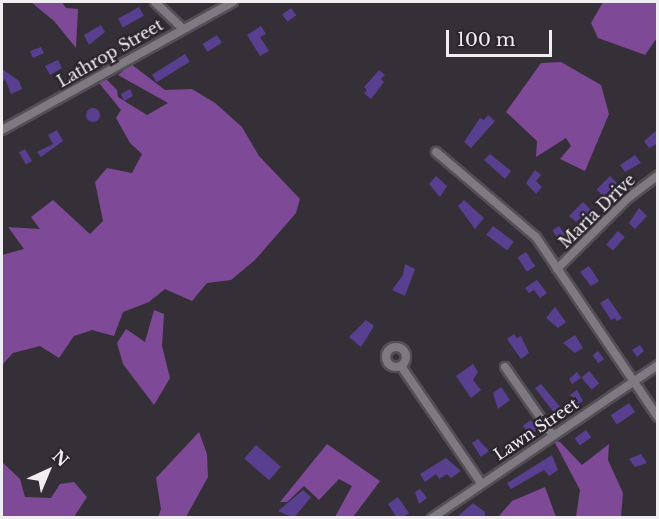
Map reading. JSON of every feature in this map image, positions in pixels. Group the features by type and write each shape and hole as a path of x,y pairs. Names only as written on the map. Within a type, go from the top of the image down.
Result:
{"street":[{"path":"155,2 182,28"},
{"name":"Lathrop Street","path":"2,130 182,28 233,2"},
{"path":"436,152 521,221 558,269 657,417"},
{"name":"Maria Drive","path":"558,269 628,198 657,175"},
{"name":"Lawn Street","path":"432,518 657,364"},
{"path":"401,366 481,483"},
{"path":"504,368 552,434"}],"shaded area":[{"path":"31,2 62,2 66,8 78,9 76,48 54,21"},
{"path":"603,2 657,2 657,38 645,55 598,38 591,23"},
{"path":"561,62 601,85 609,114 585,171 560,159 571,146 566,138 536,157 537,141 506,112 541,63"},
{"path":"131,64 165,90 192,89 215,103 242,127 259,156 300,199 296,213 255,260 231,280 207,283 192,301 165,289 149,302 123,312 114,336 92,330 74,336 59,358 40,346 13,353 2,365 2,255 24,249 8,227 40,229 31,217 53,200 90,234 103,221 95,182 107,168 132,173 142,154 130,143 116,118 121,110 99,83 105,78 117,90 118,97 147,115 168,103 118,75"},
{"path":"154,310 164,314 162,346 170,378 154,405 123,364 117,343 126,329 145,342"},
{"path":"199,432 207,454 208,477 186,517 158,517 161,509 156,478"},
{"path":"554,441 560,442 582,465 609,444 608,460 623,493 621,517 576,517 580,490"},
{"path":"327,444 380,481 353,517 335,517 352,486 339,479 319,500 304,486 287,502 280,502"},
{"path":"2,462 20,479 25,497 51,498 60,484 74,482 87,497 74,517 2,517"},
{"path":"545,487 556,517 498,517 512,501"}],"building":[{"path":"139,7 144,16 123,27 118,19"},
{"path":"291,8 296,15 287,22 282,14"},
{"path":"101,25 105,32 89,45 84,35"},
{"path":"261,26 266,34 260,37 269,51 260,56 247,35"},
{"path":"217,35 222,43 207,52 203,44"},
{"path":"41,47 44,53 33,58 30,51"},
{"path":"185,54 190,62 157,82 152,75"},
{"path":"58,60 62,68 50,75 45,66"},
{"path":"2,69 19,81 22,89 11,94 5,79 2,83"},
{"path":"379,70 385,75 381,79 384,82 371,99 364,93 367,90 364,87"},
{"path":"130,89 133,96 124,101 121,94"},
{"path":"90,108 96,108 100,115 96,122 90,122 86,118 86,112"},
{"path":"488,115 495,121 471,148 464,142 480,118 484,120"},
{"path":"57,130 63,141 41,157 37,152 53,144 48,135"},
{"path":"657,130 657,144 649,148 644,141"},
{"path":"25,149 32,161 26,165 19,152"},
{"path":"490,154 511,171 505,179 484,160"},
{"path":"635,155 641,163 625,172 620,165"},
{"path":"535,170 541,175 536,181 542,187 536,194 526,183"},
{"path":"436,176 447,186 440,197 429,184"},
{"path":"610,176 617,183 604,197 597,189"},
{"path":"464,200 484,218 475,229 458,206"},
{"path":"583,202 591,210 576,222 569,216"},
{"path":"639,208 647,216 635,229 629,223"},
{"path":"493,226 514,242 507,250 486,235"},
{"path":"559,226 566,236 559,240 552,231"},
{"path":"618,231 625,237 613,250 606,245"},
{"path":"526,252 535,266 527,272 518,257"},
{"path":"405,264 415,269 405,296 392,290 403,275"},
{"path":"589,266 599,281 591,286 580,272"},
{"path":"537,280 547,293 540,298 534,290 529,293 525,288"},
{"path":"608,298 622,318 617,321 615,318 611,320 600,303"},
{"path":"555,307 566,322 558,328 546,318"},
{"path":"366,320 374,326 361,347 349,337"},
{"path":"514,334 517,338 521,336 529,353 521,359 507,339"},
{"path":"575,335 583,348 575,353 563,343"},
{"path":"640,345 644,351 637,357 632,350"},
{"path":"598,351 604,359 598,363 592,355"},
{"path":"473,364 478,372 473,380 481,390 471,398 456,376"},
{"path":"589,371 599,383 592,390 581,377"},
{"path":"577,372 581,378 572,384 569,379"},
{"path":"541,384 565,413 558,418 535,388"},
{"path":"501,387 510,400 498,409 493,393"},
{"path":"577,390 583,401 577,405 570,395"},
{"path":"629,403 635,412 617,424 611,415"},
{"path":"531,420 538,430 530,436 523,426"},
{"path":"586,430 591,437 580,446 575,438"},
{"path":"478,439 489,451 481,457 472,443"},
{"path":"256,445 281,467 269,480 244,459"},
{"path":"641,454 647,463 635,467 629,459"},
{"path":"552,455 558,470 549,476 544,470 511,489 507,483"},
{"path":"446,458 461,471 451,478 447,474 439,479 436,474 425,482 420,474"},
{"path":"420,489 427,498 419,504 415,492"},
{"path":"303,490 311,497 294,518 278,511"},
{"path":"398,497 409,513 402,518 397,518 388,504"},
{"path":"473,503 485,512 485,518 456,518"}]}
